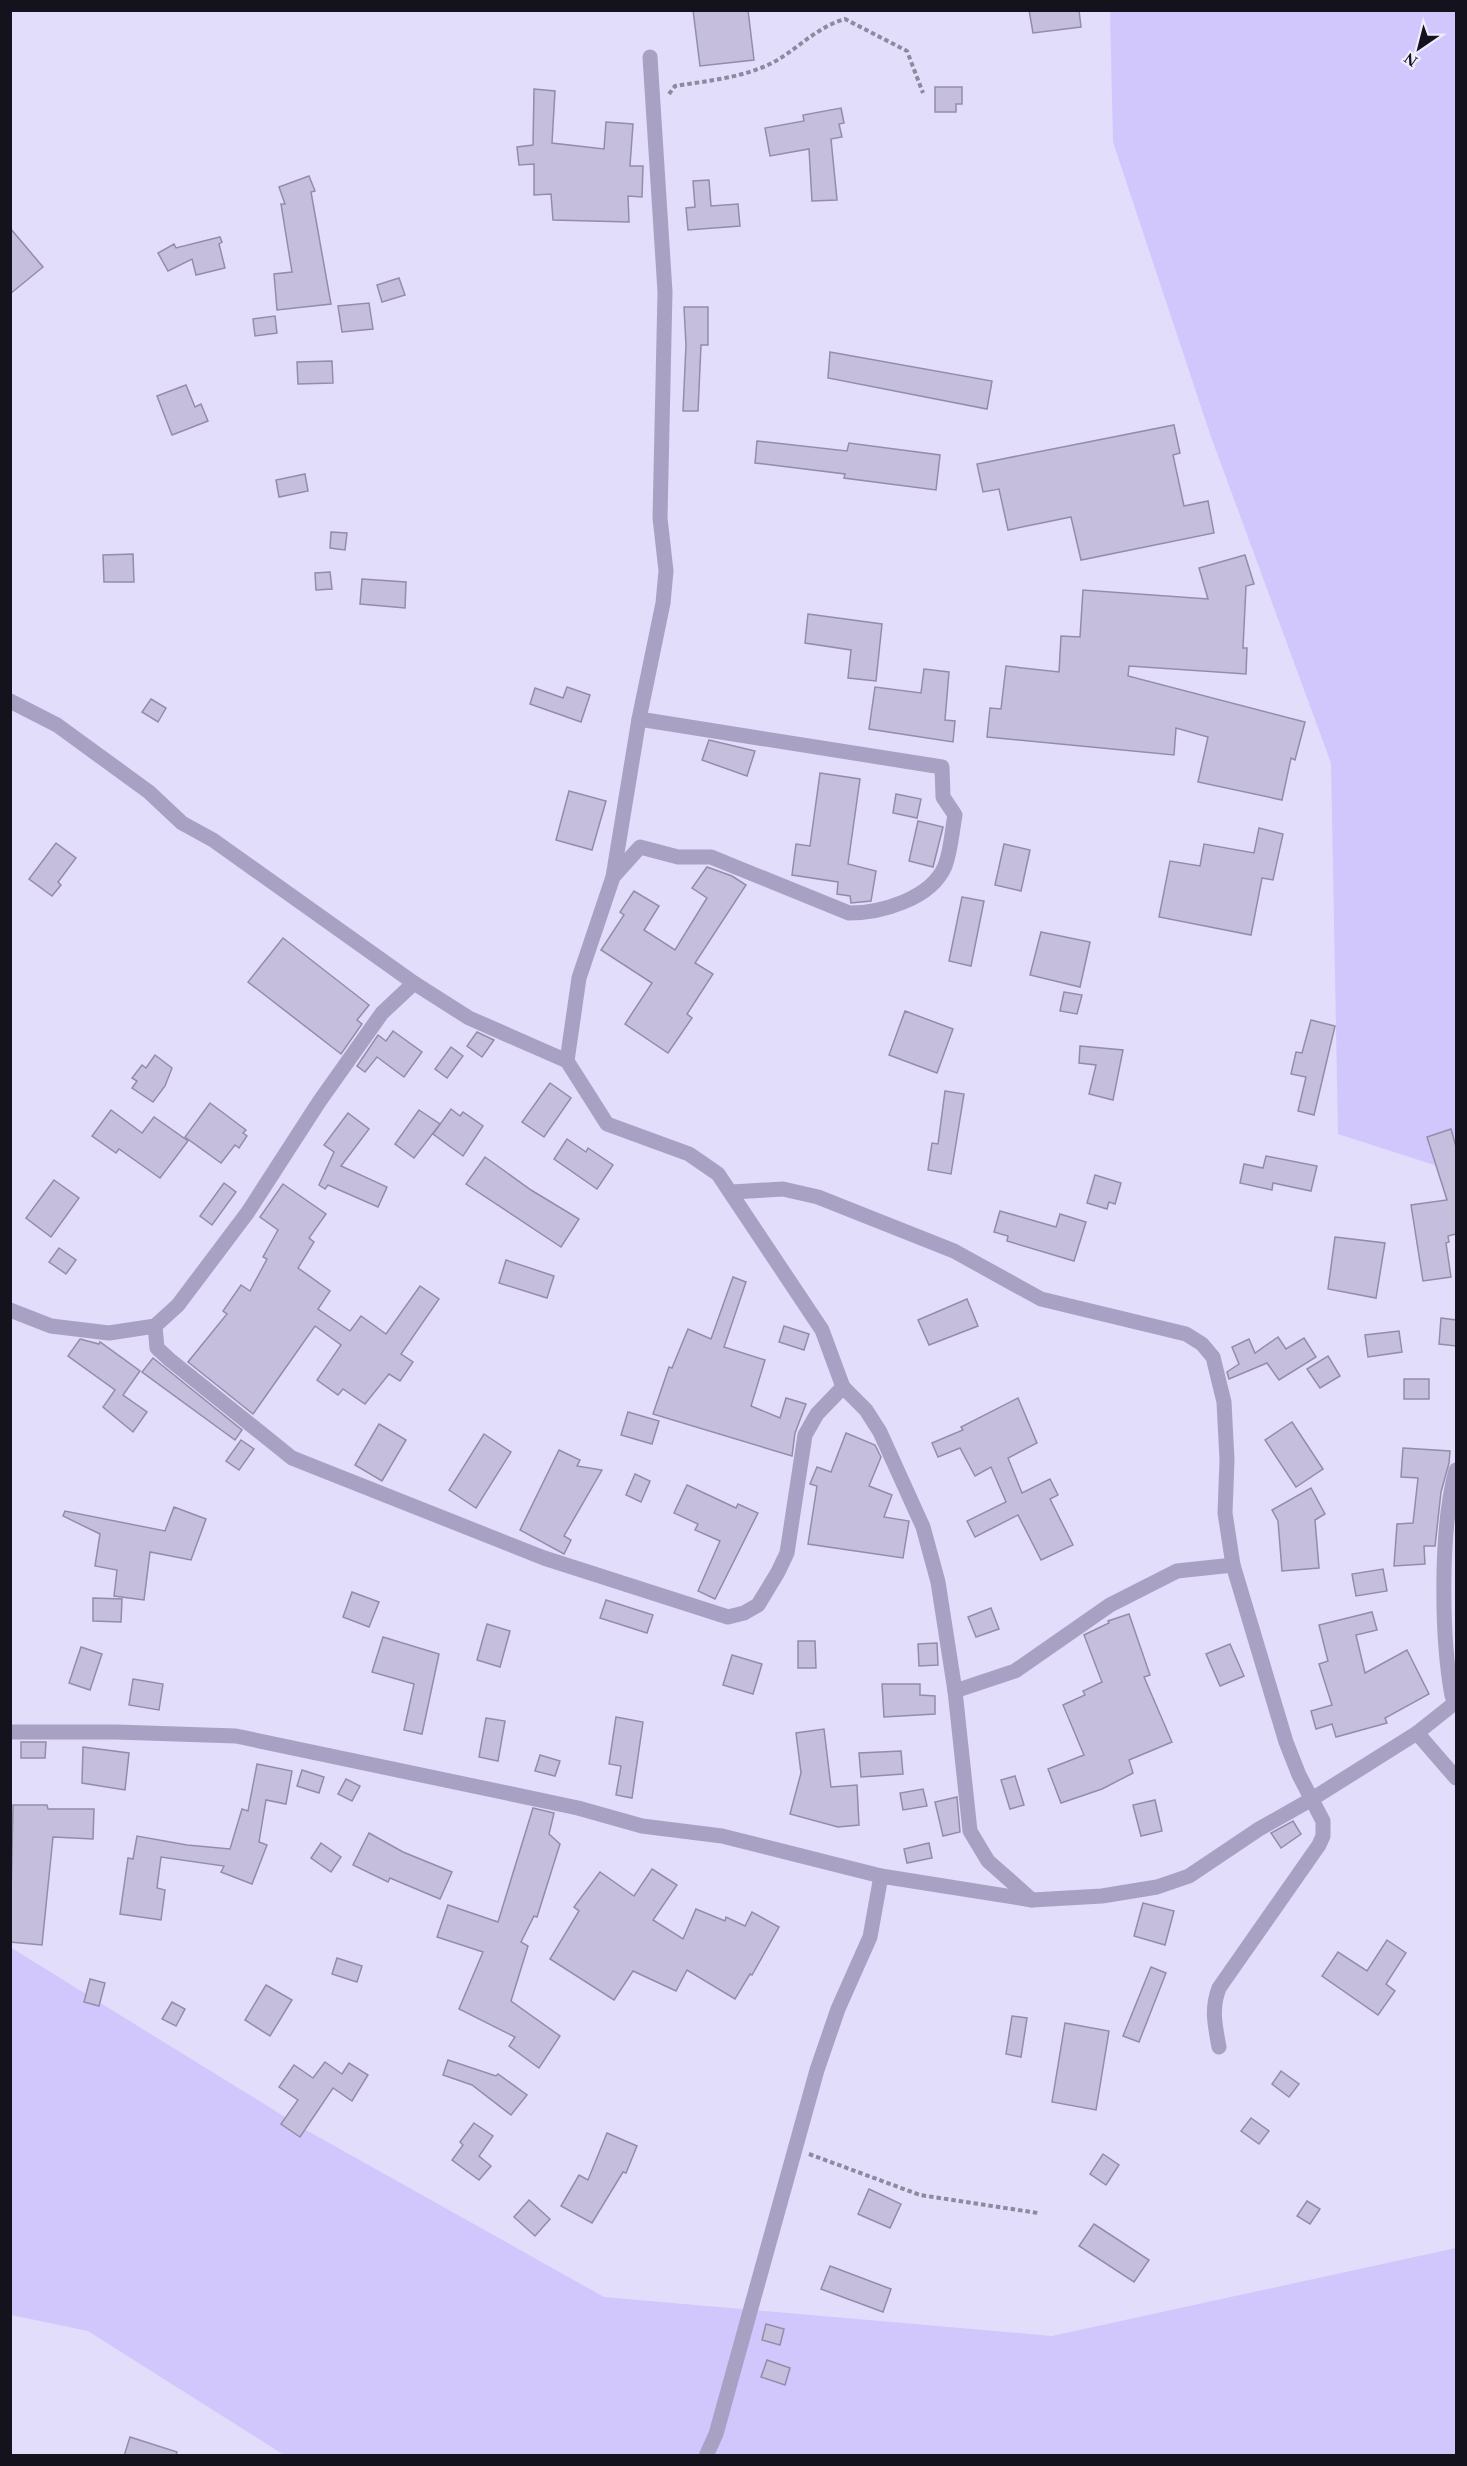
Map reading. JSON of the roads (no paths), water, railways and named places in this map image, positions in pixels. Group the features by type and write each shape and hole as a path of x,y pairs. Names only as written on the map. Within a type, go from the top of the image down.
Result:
{"street":[{"path":"567,1061 579,978 612,877 639,719 663,603 666,571 660,518 665,292 650,57"},
{"path":"10,701 57,725 149,792 182,823 213,840 414,983 469,1018 567,1061 607,1124 689,1154 718,1174 822,1330 843,1387 866,1410 880,1432 923,1527 938,1582 955,1691 970,1831 988,1861 1032,1900"},
{"path":"612,877 640,847 678,857 711,857 849,913 869,913 903,903 927,887 944,867 956,815 943,797 942,767 639,719"},
{"path":"10,1310 51,1326 109,1333 155,1326 178,1305 248,1212 319,1102 382,1013 414,983"},
{"path":"732,1192 783,1189 818,1197 954,1251 1041,1299 1186,1334 1202,1344 1213,1357 1224,1402 1227,1460 1225,1513 1233,1565 1286,1742 1299,1775 1323,1821 1323,1836 1319,1845 1219,1988 1213,2014 1219,2047"},
{"path":"155,1326 157,1348 292,1458 544,1558 728,1617 744,1613 758,1605 778,1572 787,1553 805,1435 817,1414 843,1387"},
{"path":"10,1732 116,1732 236,1736 578,1808 642,1826 722,1836 881,1876 1032,1900 1102,1896 1157,1887 1189,1876 1259,1829 1312,1799 1417,1733 1456,1701 1452,1696 1448,1671 1444,1603 1456,1470"},
{"path":"955,1691 1015,1671 1110,1605 1177,1570 1233,1565"},
{"path":"1417,1733 1456,1778"},
{"path":"706,2456 716,2434 817,2070 838,2010 870,1937 881,1876"}]}
